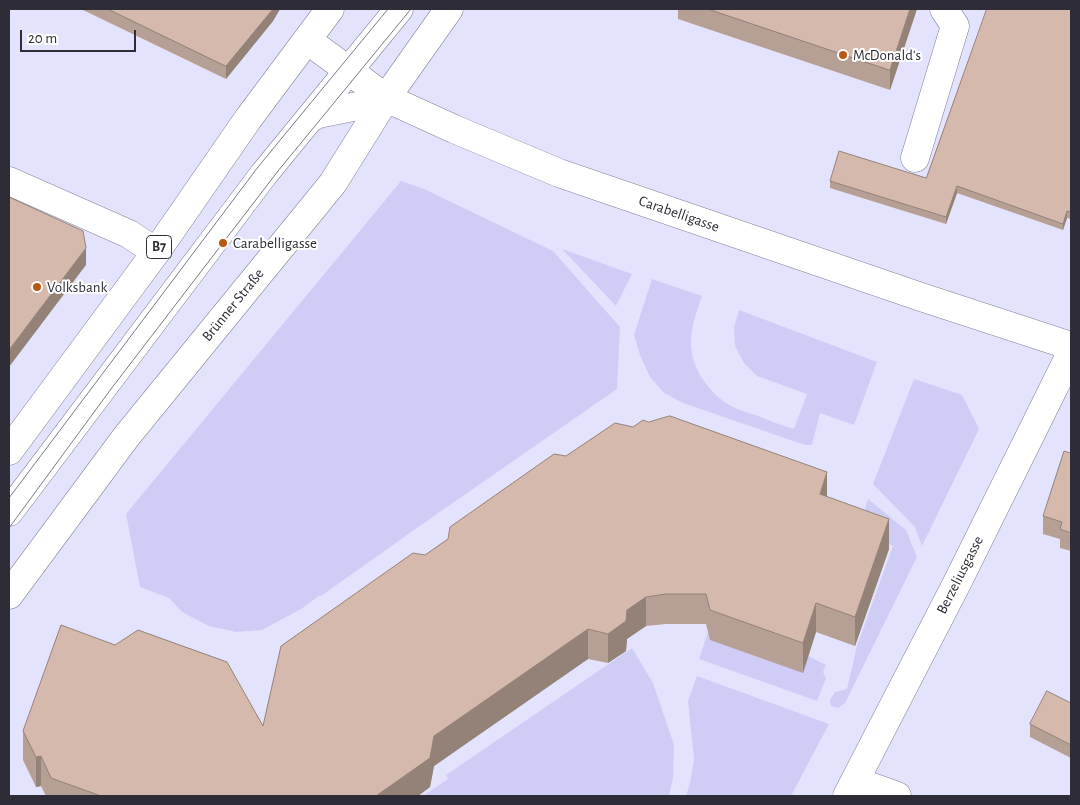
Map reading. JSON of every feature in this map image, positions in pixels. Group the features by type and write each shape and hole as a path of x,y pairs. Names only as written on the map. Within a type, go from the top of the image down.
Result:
{"street":[{"name":"B7","path":"9,451 156,252 248,119 330,9"},
{"path":"9,512 264,174 399,9"},
{"name":"Brünner Straße","path":"9,595 126,437 333,183 386,98 449,9"},
{"path":"915,158 955,26 944,9"},
{"name":"Carabelligasse","path":"307,40 386,98 559,173 921,298 1071,346"},
{"path":"309,118 318,114 368,104 386,98"},
{"path":"9,181 129,234 156,252"},
{"name":"Berzeliusgasse","path":"851,789 957,583 1071,354"},
{"path":"851,789 897,796"}],"shaded area":[{"path":"401,181 424,189 553,251 620,327 617,389 301,609 262,630 236,632 209,626 182,612 169,598 140,587 126,514"},
{"path":"562,249 632,274 616,306"},
{"path":"652,279 702,296 692,330 691,350 693,359 701,376 712,391 726,403 741,410 794,429 807,394 757,376 744,363 735,346 734,327 739,310 877,362 854,425 820,413 812,445 805,445 683,403 664,393 650,377 640,355 634,335"},
{"path":"914,379 962,395 979,429 922,546 915,527 873,484"},
{"path":"868,499 906,530 917,557 845,703 838,708 831,706 830,700 835,692 847,689 857,646 893,546 859,528"},
{"path":"708,632 808,656 826,665 823,672 826,678 817,701 699,659"},
{"path":"632,648 653,683 674,745 673,778 669,796 423,796 448,779 446,775"},
{"path":"697,676 829,724 791,796 686,796 694,759 688,701"}],"building":[{"path":"108,9 273,9 226,66"},
{"path":"708,9 910,9 890,70"},
{"path":"987,9 1071,9 1071,212 1067,211 1063,224 957,186 946,217 830,181 839,151 926,178"},
{"path":"9,197 83,231 86,248 9,350"},
{"path":"670,416 827,472 820,494 889,519 855,617 816,603 803,643 710,610 706,594 666,594 646,597 627,610 626,621 608,634 588,629 434,736 430,758 376,796 101,796 51,778 41,756 36,757 23,731 61,625 115,645 138,630 227,662 263,726 281,646 413,553 425,555 448,539 450,527 554,454 566,456 615,423 633,427 643,420 648,422"},
{"path":"1071,450 1071,533 1060,529 1062,522 1043,516 1064,451 1070,453"},
{"path":"1047,691 1071,703 1071,745 1030,724"}],"tram line":[{"path":"9,498 258,167 388,9"},
{"path":"9,528 111,389 278,171 411,9"}],"place":[{"name":"McDonald's","path":"843,55"},
{"name":"Carabelligasse","path":"223,243"},
{"name":"Volksbank","path":"37,287"}]}
